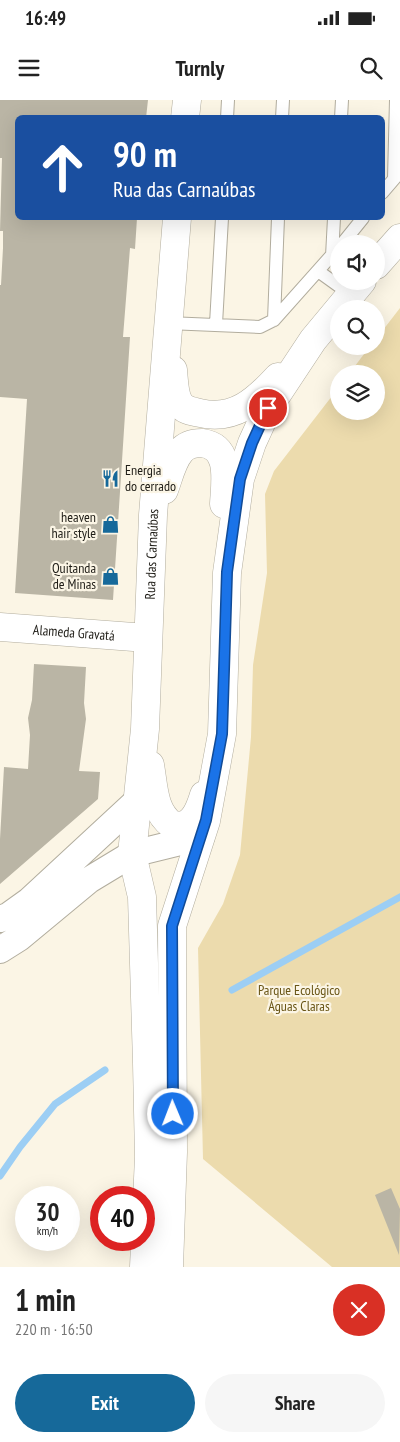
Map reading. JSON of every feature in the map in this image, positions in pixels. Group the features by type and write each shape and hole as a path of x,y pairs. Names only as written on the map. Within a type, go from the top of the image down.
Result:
{"street":[{"path":"186,115 187,100"},
{"name":"Rua das Carnaúbas","path":"144,1267 149,1157 147,1063 142,897 132,854 145,729 153,515 177,220"},
{"path":"385,255 400,238"},
{"path":"168,328 178,402 184,410 212,416 233,413 264,392 313,340 354,290"},
{"path":"169,1267 174,1152 172,926 202,837 222,734 227,572 240,479 252,443 268,408 313,340"},
{"path":"153,515 171,473 174,461 181,450 190,444 199,443 209,445 219,451 224,458 226,473 223,536 227,572"},
{"name":"Alameda Gravatá","path":"0,627 147,638"},
{"path":"145,729 156,800 165,820 172,825 185,825 193,819 201,806 222,734"},
{"path":"0,919 8,916 29,900 137,801"},
{"path":"0,950 19,938 89,880 132,854 202,837"}],"lane":[{"path":"227,115 228,100"},
{"path":"282,115 283,100"},
{"path":"341,115 342,100"},
{"path":"385,189 397,175 396,100"},
{"path":"216,324 222,220"},
{"path":"274,320 278,220"},
{"path":"334,220 334,235"},
{"path":"349,235 361,220"},
{"path":"168,328 216,324 260,327 274,320 330,258"},
{"path":"318,271 330,276"}],"green space":[{"name":"Parque Ecológico Águas Claras","path":"400,308 400,1267 332,1267 203,1159 198,948 223,904 240,855 251,737 253,665 267,573 265,494 274,471 330,399 330,420 385,420 385,365 356,365 363,355 385,355 385,327"}],"building":[{"path":"0,100 148,100 146,115 15,115 15,220 137,220 135,249 130,248 123,337 130,337 113,600 15,593 27,399 0,397 0,285 3,231 0,231 2,158 0,158"},
{"path":"34,664 86,667 84,703 86,719 79,771 100,772 98,799 0,884 0,839 4,767 28,769 30,735 28,718 32,700"},
{"path":"391,1188 400,1209 399,1255 375,1195"}],"waterway":[{"path":"232,990 400,897"},
{"path":"0,1176 20,1147 55,1104 105,1070"}],"place":[{"name":"Energia do cerrado","path":"111,478"},
{"name":"heaven hair style","path":"110,525"},
{"name":"Quitanda de Minas","path":"110,576"}],"route":[{"path":"173,1114 172,926 202,837 222,734 227,572 240,479 252,443 268,408"}]}
